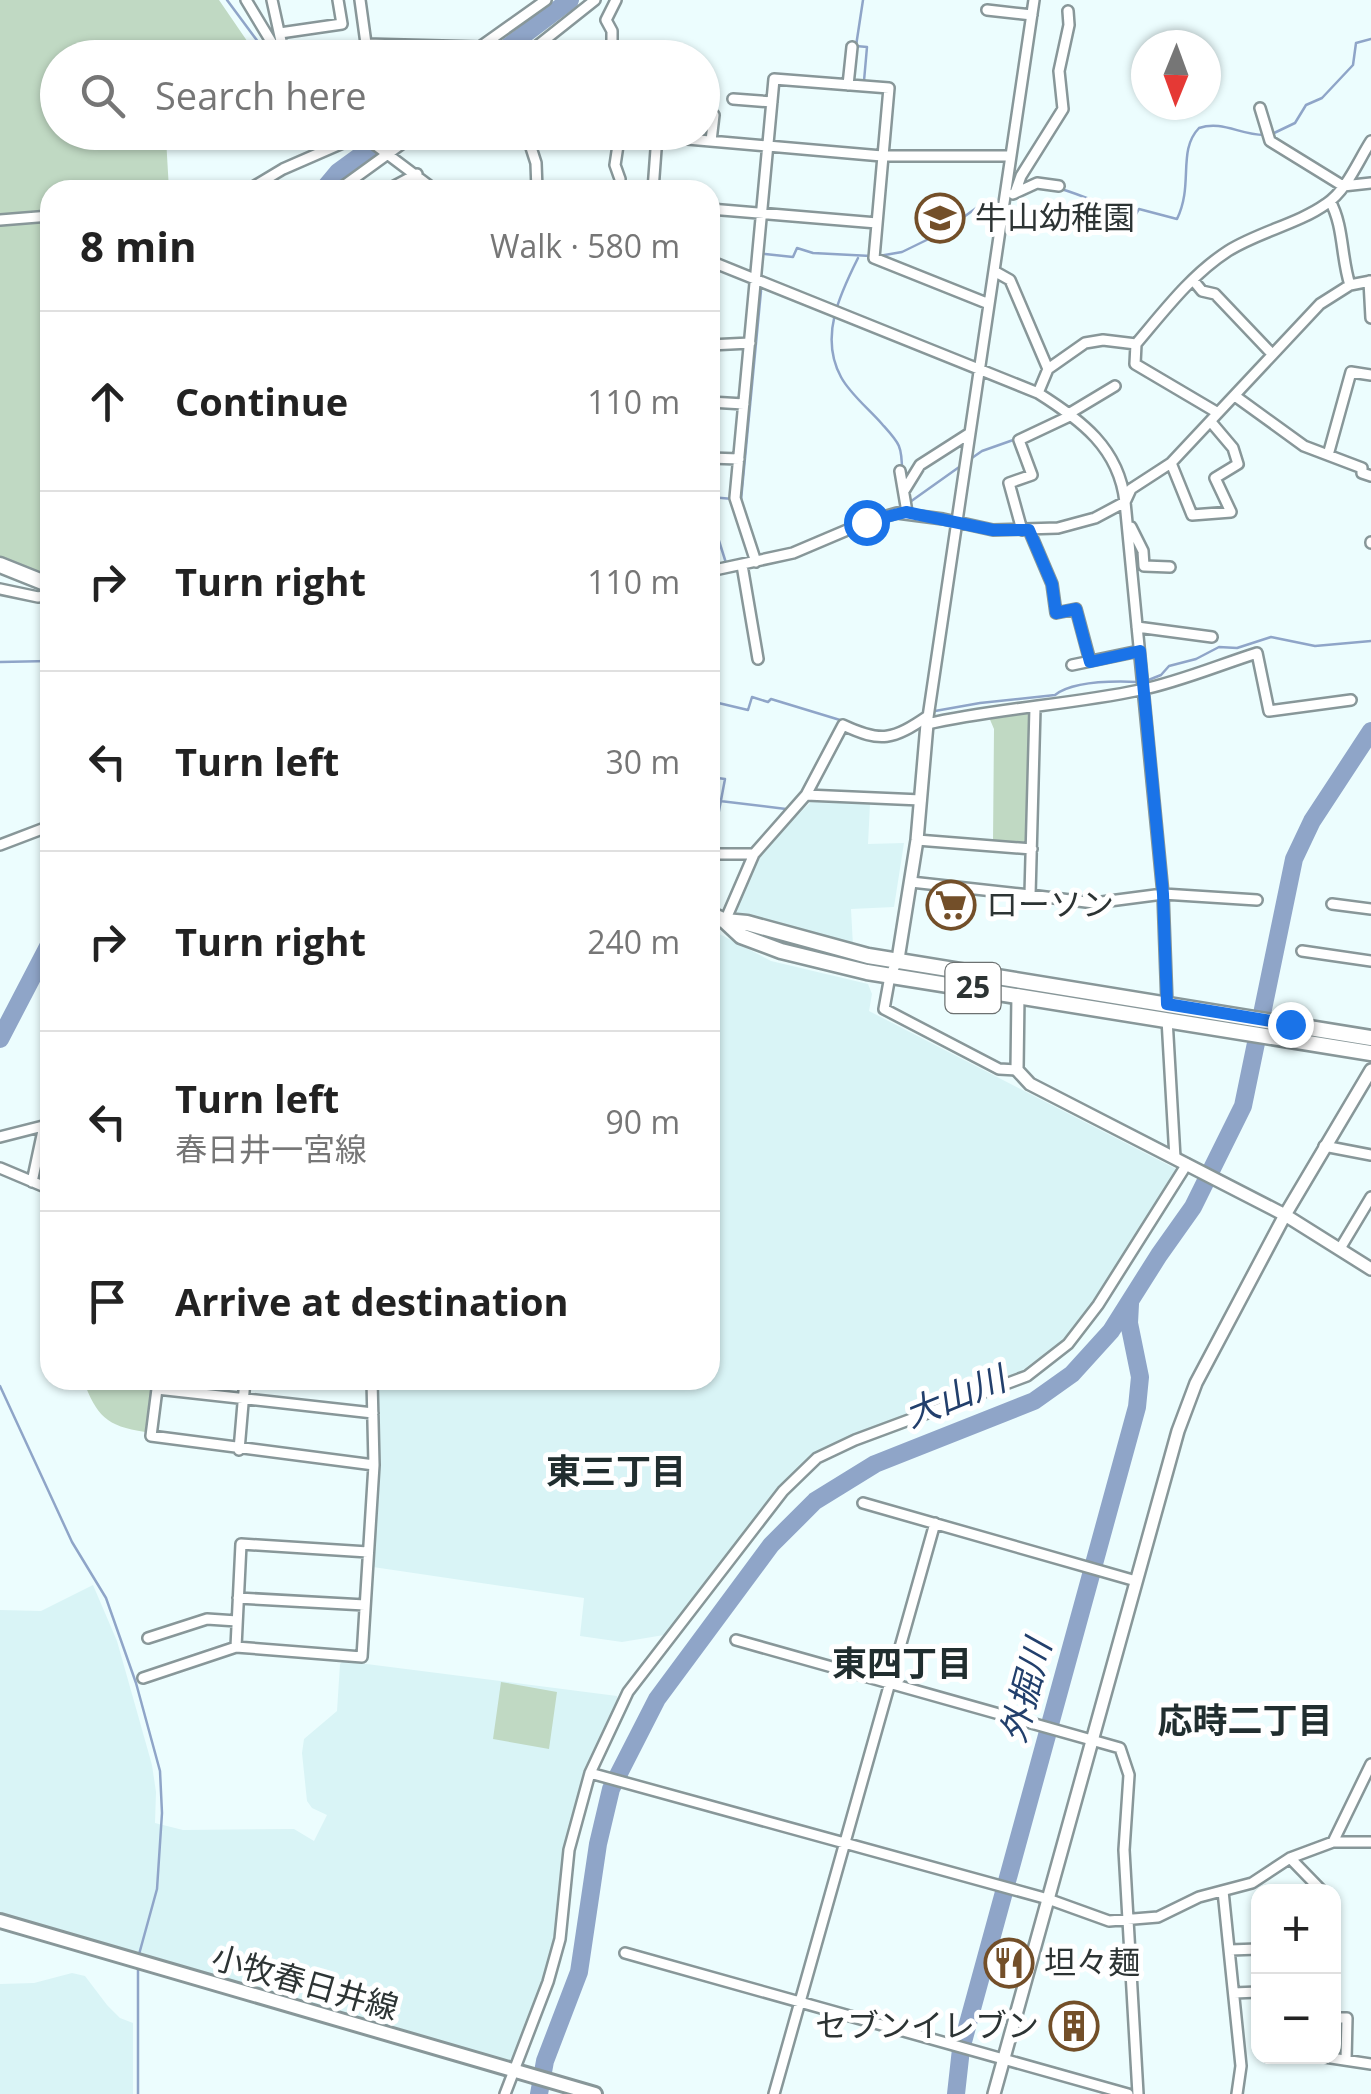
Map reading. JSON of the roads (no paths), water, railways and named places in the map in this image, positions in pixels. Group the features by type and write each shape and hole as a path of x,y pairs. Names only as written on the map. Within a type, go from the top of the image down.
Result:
{"main road":[{"path":"0,565 40,581"},
{"name":"25","path":"720,919 741,936 780,951 890,976 1167,1011"},
{"name":"25","path":"725,921 747,923 868,956 1232,1021 1371,1052"},
{"name":"25","path":"1288,1032 1371,1038"},
{"name":"小牧春日井線","path":"0,1921 595,2094"}],"street":[{"path":"246,0 271,40"},
{"path":"272,0 281,40"},
{"path":"280,33 342,24 338,0"},
{"path":"360,0 365,40"},
{"path":"490,40 546,0"},
{"path":"545,40 595,0"},
{"path":"612,40 606,20 616,0"},
{"path":"1017,1070 1000,1069 884,1008 890,976 898,960 911,882 927,720 994,271 1010,194 1011,156 1034,0"},
{"path":"987,10 1032,15"},
{"path":"1010,194 1063,109 1059,72 1069,25 1068,11"},
{"path":"848,84 852,47"},
{"path":"756,562 735,498 774,79 889,88 874,258 989,304"},
{"path":"733,99 772,102"},
{"path":"1260,108 1270,141 1344,186 1371,183"},
{"path":"1172,464 1192,515 1231,512 1214,478 1238,464 1233,448 1215,418 1135,364 1136,344 1193,280 1226,252 1330,201 1344,186 1371,141"},
{"path":"720,142 882,156 1011,156"},
{"path":"266,180 326,150"},
{"path":"384,150 424,180"},
{"path":"352,180 392,150"},
{"path":"532,150 537,180"},
{"path":"617,150 615,165 620,178"},
{"path":"653,180 656,150"},
{"path":"406,180 417,174"},
{"path":"1010,194 1038,183 1059,186"},
{"path":"1330,201 1336,212 1342,260 1350,285"},
{"path":"720,210 877,222"},
{"path":"0,220 40,217"},
{"path":"505,2094 548,1982 560,1939 569,1850 590,1773 628,1692 783,1492 817,1458 855,1440 1028,1376 1068,1344 1098,1305 1185,1163 1167,1011 1163,894 1126,502 1123,478 1112,456 1071,414 1038,393 720,265"},
{"path":"994,271 1010,280 1048,369"},
{"path":"1193,280 1202,291 1215,294 1272,354"},
{"path":"720,569 794,553 866,522 906,512 993,530 1076,524 1126,502 1131,489 1172,464 1320,304 1350,285 1370,281 1371,318"},
{"path":"1038,393 1048,369 1094,340 1136,344"},
{"path":"720,344 750,343"},
{"path":"1328,455 1351,372 1371,375"},
{"path":"1090,662 1076,609 1056,613 1052,584 1009,483 1032,475 1018,440 1071,414 1115,386"},
{"path":"1235,396 1304,446 1362,468 1362,473 1371,476"},
{"path":"720,403 744,404"},
{"path":"904,490 920,465 970,433"},
{"path":"720,459 739,460"},
{"path":"900,471 906,512"},
{"path":"1127,522 1142,551 1144,566 1170,567"},
{"path":"742,566 758,659"},
{"path":"0,589 40,596"},
{"path":"1137,627 1212,638"},
{"path":"1072,666 1140,651"},
{"path":"725,921 754,854 806,794 843,725 872,739 905,732 927,720 1143,690 1257,652 1269,711 1351,700"},
{"path":"1030,896 1035,708"},
{"path":"806,794 922,800"},
{"path":"0,845 40,830"},
{"path":"917,840 1032,849"},
{"path":"720,854 754,854"},
{"path":"911,882 1094,903 1163,894 1256,900"},
{"path":"1332,904 1371,910"},
{"path":"1302,951 1371,961"},
{"path":"1018,995 1017,1070 1030,1084 1286,1214 1371,1269"},
{"path":"994,2094 1090,1740 1178,1431 1196,1382 1324,1146 1371,1070"},
{"path":"0,1137 40,1127"},
{"path":"1324,1146 1371,1155"},
{"path":"32,1182 40,1152"},
{"path":"0,1168 40,1185"},
{"path":"1341,1247 1371,1197"},
{"path":"373,1413 157,1390 151,1436 374,1465"},
{"path":"239,1450 244,1390"},
{"path":"144,1678 236,1647 362,1657 374,1465 372,1390"},
{"path":"863,1503 1136,1581"},
{"path":"774,2094 935,1524"},
{"path":"236,1647 241,1544 368,1552"},
{"path":"238,1598 364,1605"},
{"path":"148,1638 207,1619 237,1621"},
{"path":"736,1640 1120,1748 1129,1775 1124,1850 1138,2094"},
{"path":"1332,1842 1371,1764"},
{"path":"590,1773 1048,1899 1109,1921 1158,1917 1199,1897 1252,1883 1290,1858 1332,1842 1371,1842"},
{"path":"1290,1858 1315,1884"},
{"path":"1223,1891 1242,2066 1237,2094"},
{"path":"1230,1950 1251,1949"},
{"path":"625,1954 1128,2094"},
{"path":"1234,1992 1251,1992"},
{"path":"1341,2018 1347,2018 1346,2060"},
{"path":"1341,2059 1371,2064"}],"waterway":[{"path":"227,0 257,40"},
{"path":"517,40 570,0"},
{"path":"863,0 856,46 867,47 864,81"},
{"path":"1272,134 1295,123 1306,105 1322,98 1353,65 1356,43 1371,39"},
{"path":"1061,189 1135,216 1139,209 1177,219 1185,193 1189,147 1199,128 1215,126 1264,135"},
{"path":"331,180 368,150"},
{"path":"879,256 902,252 943,232 979,206 1002,201"},
{"path":"0,225 40,222"},
{"path":"765,254 793,257 797,248 813,253 871,256"},
{"path":"858,258 834,316 835,362 849,389 896,440 902,471"},
{"path":"741,500 761,291"},
{"path":"969,460 1016,439"},
{"path":"910,502 962,465"},
{"path":"720,498 733,499"},
{"path":"720,544 726,563"},
{"path":"1146,681 1161,675 1169,666 1196,659 1219,647 1237,648 1271,637 1315,646 1371,641"},
{"path":"0,662 40,661"},
{"path":"935,711 1055,695 1083,684 1138,682"},
{"path":"720,703 748,710 752,697 768,702 771,699 840,720"},
{"name":"大山川","path":"539,2094 545,2061 579,1972 598,1844 611,1789 657,1699 771,1545 815,1501 875,1464 1034,1401 1072,1374 1111,1331 1193,1207 1243,1106 1294,859 1312,821 1371,731"},
{"path":"720,778 725,779 720,806"},
{"path":"720,801 786,809"},
{"path":"0,1039 40,962"},
{"name":"外掘川","path":"956,2094 961,2049 1137,1407 1140,1377 1129,1323 1130,1304"},
{"path":"0,1386 72,1542 106,1598 136,1683 160,1771 162,1813 157,1889 138,1958"},
{"path":"138,1966 138,2094"}],"place":[{"name":"牛山幼稚園","path":"940,218"},
{"name":"ローソン","path":"951,905"},
{"name":"坦々麺","path":"1009,1963"},
{"name":"セブンイレブン","path":"1074,2026"}],"district":[{"name":"東三丁目","path":"616,1472"},
{"name":"東四丁目","path":"902,1664"},
{"name":"応時二丁目","path":"1245,1721"}]}
